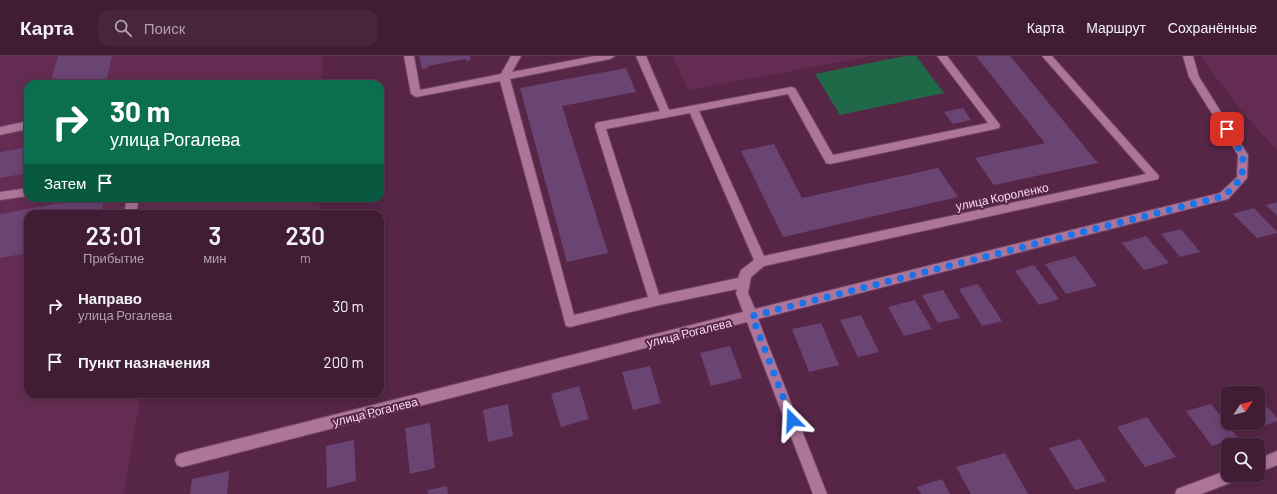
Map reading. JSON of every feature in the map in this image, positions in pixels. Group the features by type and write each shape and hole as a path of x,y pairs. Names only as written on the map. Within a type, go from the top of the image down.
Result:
{"street":[{"path":"409,56 416,94 610,56"},
{"path":"641,56 666,114"},
{"path":"655,301 600,126 791,90 830,160 995,125 942,56"},
{"name":"улица Короленко","path":"744,282 745,274 761,262 1154,176 1047,56"},
{"name":"улица Рогалева","path":"182,460 1224,196 1242,178 1243,155 1194,77 1188,56"},
{"path":"512,57 504,77 570,322 655,301 744,282 742,293 820,494"},
{"path":"694,109 761,262"},
{"path":"0,130 24,126"},
{"path":"0,196 24,193"},
{"path":"1265,463 1277,458"},
{"path":"1182,494 1221,479"}],"shaded area":[{"path":"0,56 323,56 322,80 24,80 24,202 320,202 319,210 24,210 24,398 140,398 124,494 0,494"},
{"path":"673,56 866,56 867,57 688,90"},
{"path":"1200,56 1277,56 1277,150 1242,112"}],"green space":[{"path":"905,56 916,56 944,93 840,115 815,74"}],"building":[{"path":"58,56 112,56 106,80 51,80"},
{"path":"419,56 470,56 471,60 466,61 466,59 428,66 428,68 422,69"},
{"path":"976,56 1010,56 1098,163 994,185 975,158 1045,143"},
{"path":"626,68 636,92 562,106 608,253 567,262 520,88"},
{"path":"963,108 971,120 953,124 944,112"},
{"path":"774,144 802,198 938,168 958,197 783,237 741,151"},
{"path":"24,148 24,174 0,178 0,152"},
{"path":"66,202 103,202 102,210 24,210 24,254 0,258 0,214"},
{"path":"1277,202 1277,216 1266,205"},
{"path":"1254,208 1277,233 1257,238 1233,214"},
{"path":"1181,229 1200,252 1180,257 1161,234"},
{"path":"1146,236 1169,263 1144,270 1122,243"},
{"path":"1075,256 1097,286 1066,294 1045,264"},
{"path":"1034,265 1059,299 1039,305 1015,271"},
{"path":"978,284 1002,321 982,326 959,289"},
{"path":"943,290 960,318 938,323 922,295"},
{"path":"915,300 932,329 904,336 888,307"},
{"path":"861,315 879,352 858,357 840,320"},
{"path":"821,323 839,365 809,372 792,329"},
{"path":"730,346 742,378 711,386 700,353"},
{"path":"650,366 661,403 633,410 622,372"},
{"path":"579,386 589,419 561,427 551,394"},
{"path":"508,404 513,436 488,442 483,410"},
{"path":"1211,404 1221,417 1221,430 1232,430 1238,438 1221,438 1221,443 1212,446 1186,411"},
{"path":"1265,405 1277,418 1277,421 1265,426"},
{"path":"1147,417 1176,457 1145,467 1117,427"},
{"path":"430,423 435,468 410,474 405,428"},
{"path":"1080,439 1106,481 1075,490 1049,448"},
{"path":"354,440 356,481 327,488 326,446"},
{"path":"1005,453 1028,494 971,494 956,467"},
{"path":"229,471 227,494 190,494 192,479"},
{"path":"942,479 950,494 921,494 917,487"},
{"path":"447,486 448,494 428,494 428,490"}],"route":[{"path":"792,420 752,316 1224,196 1242,178 1243,155 1227,129"}]}
